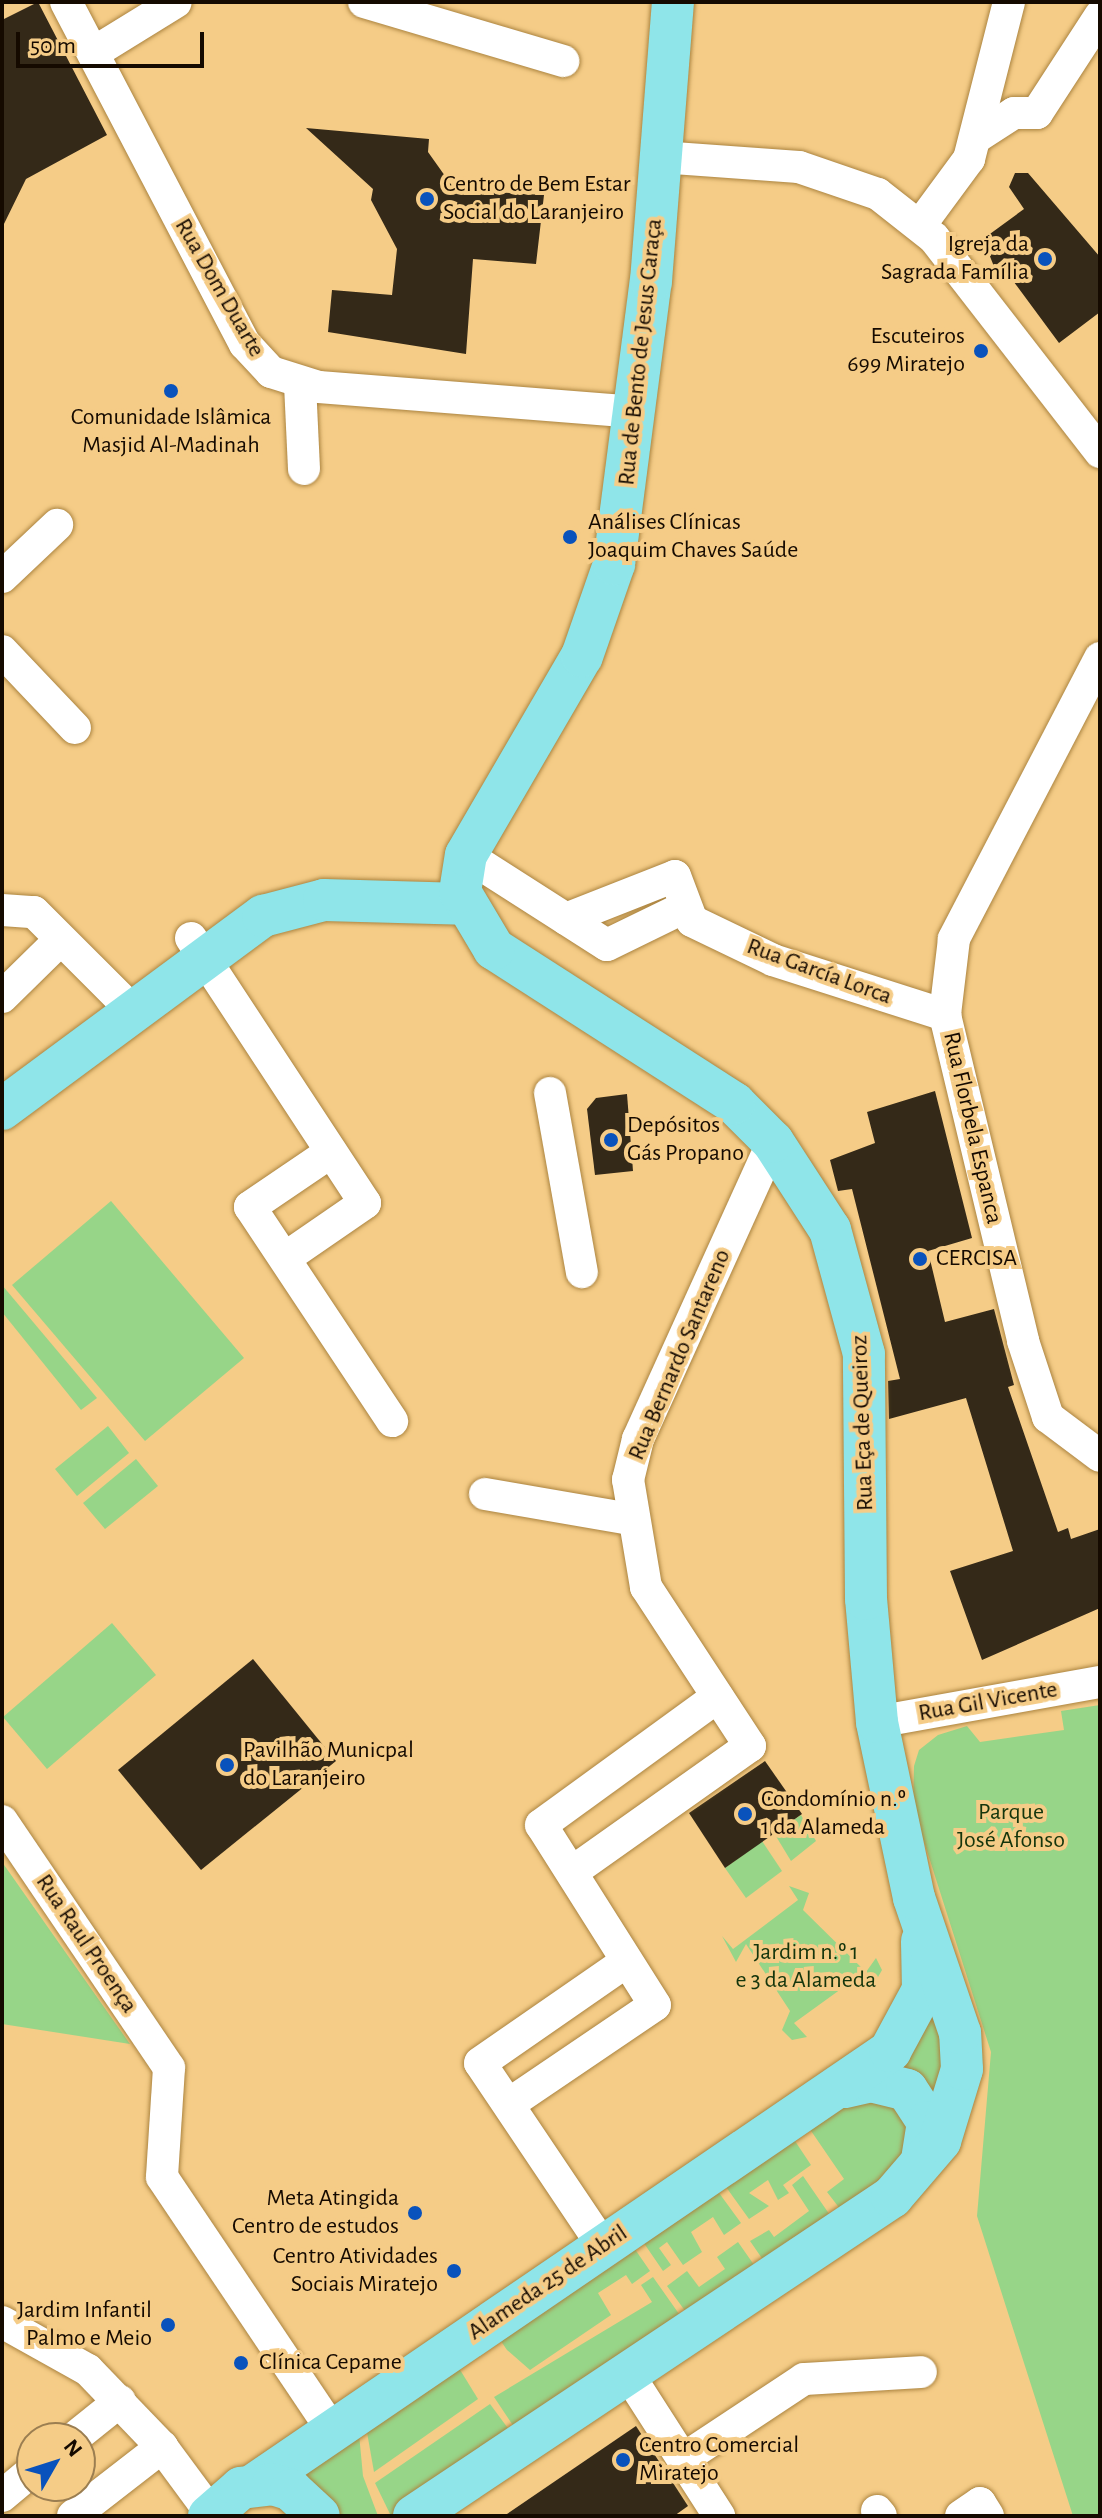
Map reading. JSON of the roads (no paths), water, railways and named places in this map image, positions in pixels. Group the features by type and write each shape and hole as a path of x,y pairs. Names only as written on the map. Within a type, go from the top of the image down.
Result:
{"main road":[{"name":"Rua de Bento de Jesus Caraça","path":"463,880 562,696 596,622 621,532 636,412 673,2"},
{"path":"2,1080 125,1001 197,947 235,906 292,883 463,880"},
{"name":"Rua Eça de Queiroz","path":"463,880 494,949 699,1077 773,1142 830,1230 859,1319 866,1599 877,1722 922,1924"},
{"path":"2,1109 125,1001"},
{"path":"414,2516 628,2374 917,2174 940,2141 962,2069 960,2033 922,1924"},
{"name":"Alameda 25 de Abril","path":"209,2514 229,2493 255,2484 330,2427 845,2087 909,2027 923,1990 922,1924"},
{"name":"Alameda 25 de Abril","path":"845,2087 891,2084 920,2103 929,2142 917,2174"},
{"path":"255,2484 291,2490 319,2516"}],"street":[{"name":"Rua Dom Duarte","path":"66,2 245,344 271,372 300,384 636,412"},
{"path":"93,53 176,2"},
{"path":"364,2 563,61"},
{"path":"928,231 961,175 975,138 1009,2"},
{"path":"975,138 1014,113 1037,113 1100,16"},
{"path":"660,157 799,167 878,194 928,231 1100,452"},
{"path":"300,384 304,469"},
{"path":"2,577 57,525"},
{"path":"2,651 75,728"},
{"name":"Rua Florbela Espanca","path":"1100,658 954,939 945,1015 1023,1341 1048,1417 1100,1456"},
{"name":"Rua García Lorca","path":"463,880 566,919 607,945 685,907 692,921 773,960 945,1015"},
{"path":"2,910 34,912 125,1001"},
{"path":"2,997 60,940"},
{"path":"197,947 365,1203 285,1258"},
{"path":"550,1093 582,1272"},
{"name":"Rua Bernardo Santareno","path":"572,1872 750,1746 646,1587 629,1519 638,1439 773,1142"},
{"path":"331,1152 250,1207 392,1421"},
{"path":"485,1494 629,1519"},
{"name":"Rua Gil Vicente","path":"877,1722 1100,1682"},
{"path":"509,2104 655,2005 541,1825 717,1697"},
{"name":"Rua Raul Proença","path":"2,1821 169,2068 162,2177 330,2427"},
{"path":"603,2246 480,2063 626,1962"},
{"path":"2,2322 53,2346 120,2401 162,2447 209,2514"},
{"path":"683,2459 804,2379 921,2372"},
{"path":"628,2374 717,2515"},
{"path":"94,2422 120,2401"},
{"path":"73,2516 162,2447"},
{"path":"961,2516 980,2503 988,2516"}],"place":[{"name":"Centro de Bem Estar Social do Laranjeiro","path":"427,199"},
{"name":"Igreja da Sagrada Família","path":"1045,259"},
{"name":"Escuteiros 699 Miratejo","path":"981,351"},
{"name":"Comunidade Islâmica Masjid Al-Madinah","path":"171,391"},
{"name":"Análises Clínicas Joaquim Chaves Saúde","path":"570,537"},
{"name":"Depósitos Gás Propano","path":"611,1140"},
{"name":"CERCISA","path":"920,1259"},
{"name":"Pavilhão Municpal do Laranjeiro","path":"227,1765"},
{"name":"Condomínio n.º 1 da Alameda","path":"745,1814"},
{"name":"Meta Atingida Centro de estudos","path":"415,2213"},
{"name":"Centro Atividades Sociais Miratejo","path":"454,2271"},
{"name":"Jardim Infantil Palmo e Meio","path":"168,2325"},
{"name":"Clínica Cepame","path":"241,2363"},
{"name":"Centro Comercial Miratejo","path":"623,2460"}],"park label":[{"name":"Parque José Afonso","path":"1011,1827"},
{"name":"Jardim n.º 1 e 3 da Alameda","path":"806,1967"}]}
